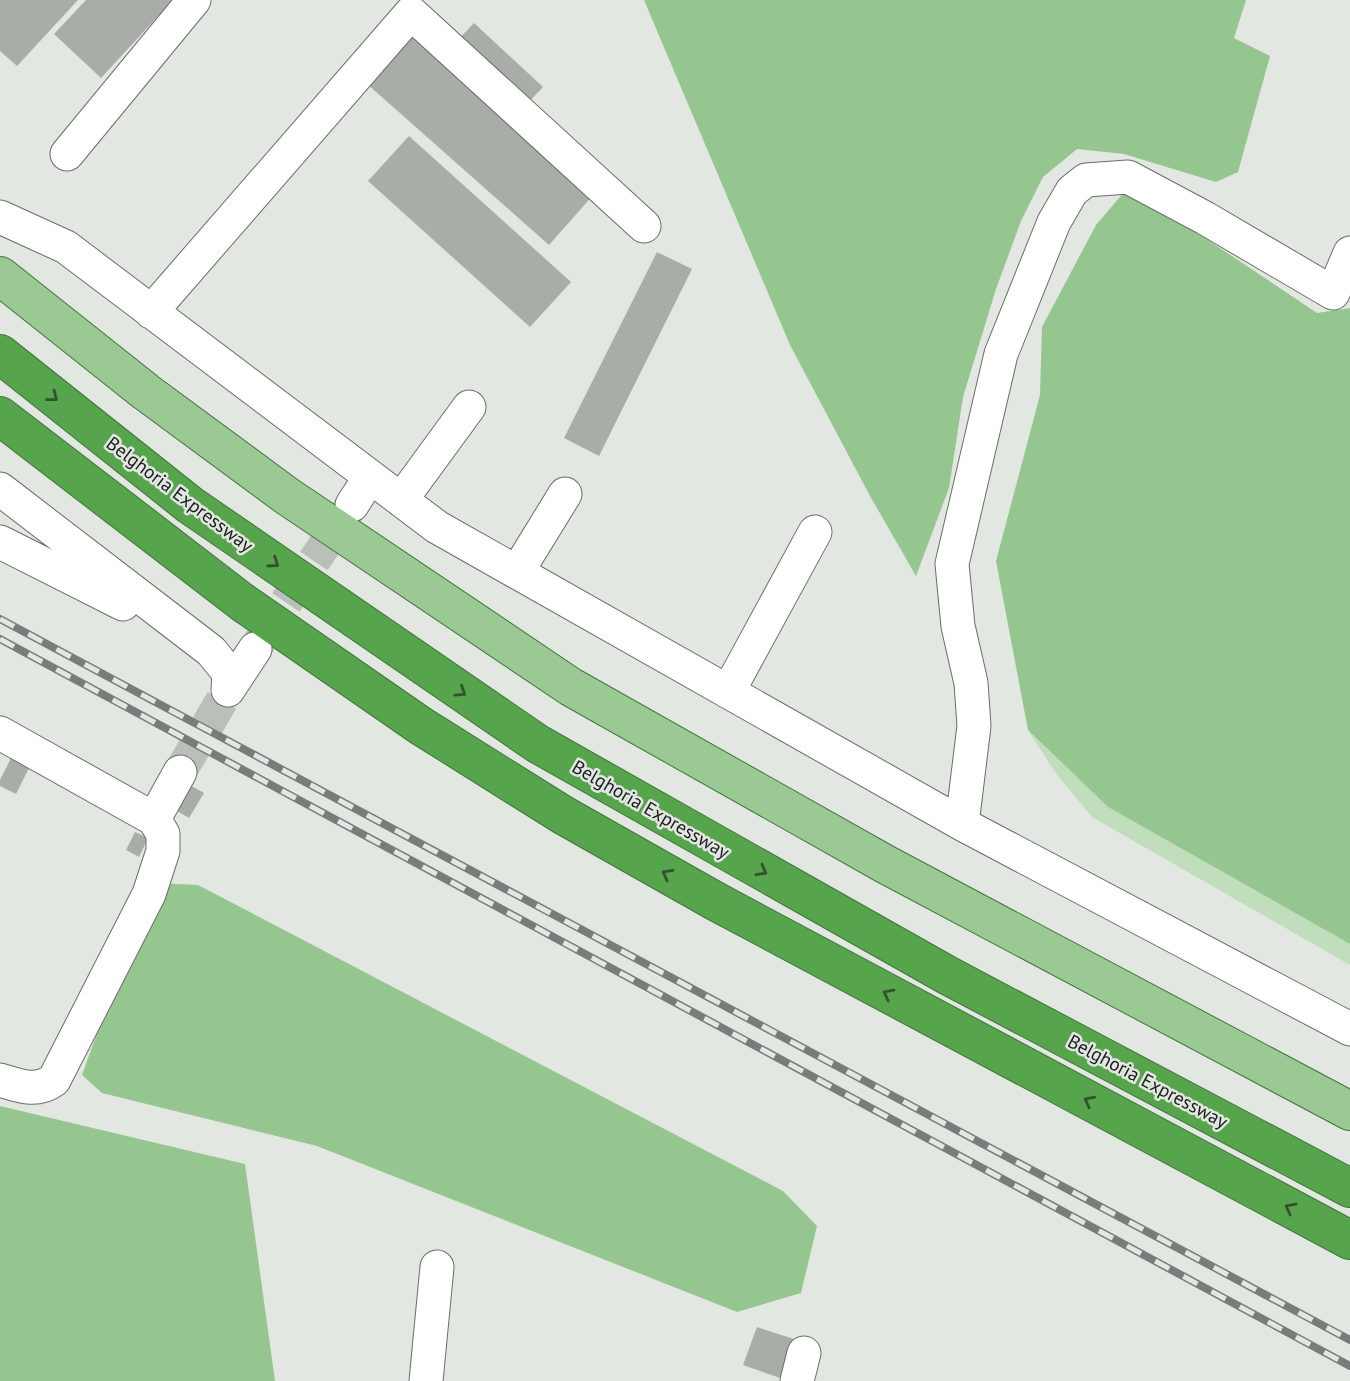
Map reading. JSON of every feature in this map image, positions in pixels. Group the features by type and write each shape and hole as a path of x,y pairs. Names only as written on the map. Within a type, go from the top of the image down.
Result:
{"highway":[{"name":"Belghoria Expressway","path":"0,354 190,505 538,744 947,975 1350,1188"},
{"path":"0,416 242,602 421,726 563,815 715,901 1350,1240"}],"main road":[{"path":"0,276 146,393 287,496 571,687 885,864 1350,1111"}],"street":[{"path":"67,153 194,0"},
{"path":"151,312 416,7 644,226"},
{"path":"962,824 974,726 971,683 958,626 952,564 1001,354 1054,222 1072,191 1086,180 1128,177 1342,296 1350,253"},
{"path":"0,217 66,247 437,527 962,824 1350,1029"},
{"path":"401,500 469,407"},
{"path":"352,505 370,477"},
{"path":"0,489 225,664 229,673 228,690 255,649"},
{"path":"517,572 565,494"},
{"path":"729,692 815,532"},
{"path":"0,542 194,639"},
{"path":"0,733 154,819 163,834 163,851 149,894 64,1066 45,1087 29,1088 0,1080"},
{"path":"154,819 180,772"},
{"path":"426,1381 437,1268"}],"shaded area":[{"path":"644,0 1246,0 1234,38 1270,56 1238,172 1216,182 1124,154 1077,149 1043,177 1021,221 996,289 963,397 949,488 916,576 790,345"},
{"path":"1125,191 1202,236 1317,313 1350,308 1350,944 1108,807 1028,730 996,561 1040,395 1042,327 1096,225"},
{"path":"1028,730 1108,807 1350,944 1350,965 1092,817 1055,772"},
{"path":"157,883 198,885 783,1191 817,1226 801,1293 737,1312 317,1146 102,1093 82,1075 144,903"},
{"path":"0,1106 245,1164 275,1381 0,1381"}],"building":[{"path":"0,0 78,0 17,66 0,51"},
{"path":"86,0 173,0 101,78 54,34"},
{"path":"474,23 543,87 524,107 455,43"},
{"path":"411,32 595,193 549,245 366,83"},
{"path":"409,136 571,282 530,327 368,181"},
{"path":"657,252 692,269 599,456 564,438"},
{"path":"16,748 34,758 16,794 0,786 0,780"},
{"path":"181,780 204,793 189,818 167,805"},
{"path":"135,832 148,838 139,857 126,850"},
{"path":"757,1327 800,1341 786,1380 743,1365"}],"tunnel":[{"path":"258,644 349,509"},
{"path":"180,772 228,690"}],"railway":[{"path":"0,619 1350,1340"},
{"path":"0,639 1350,1366"}]}
